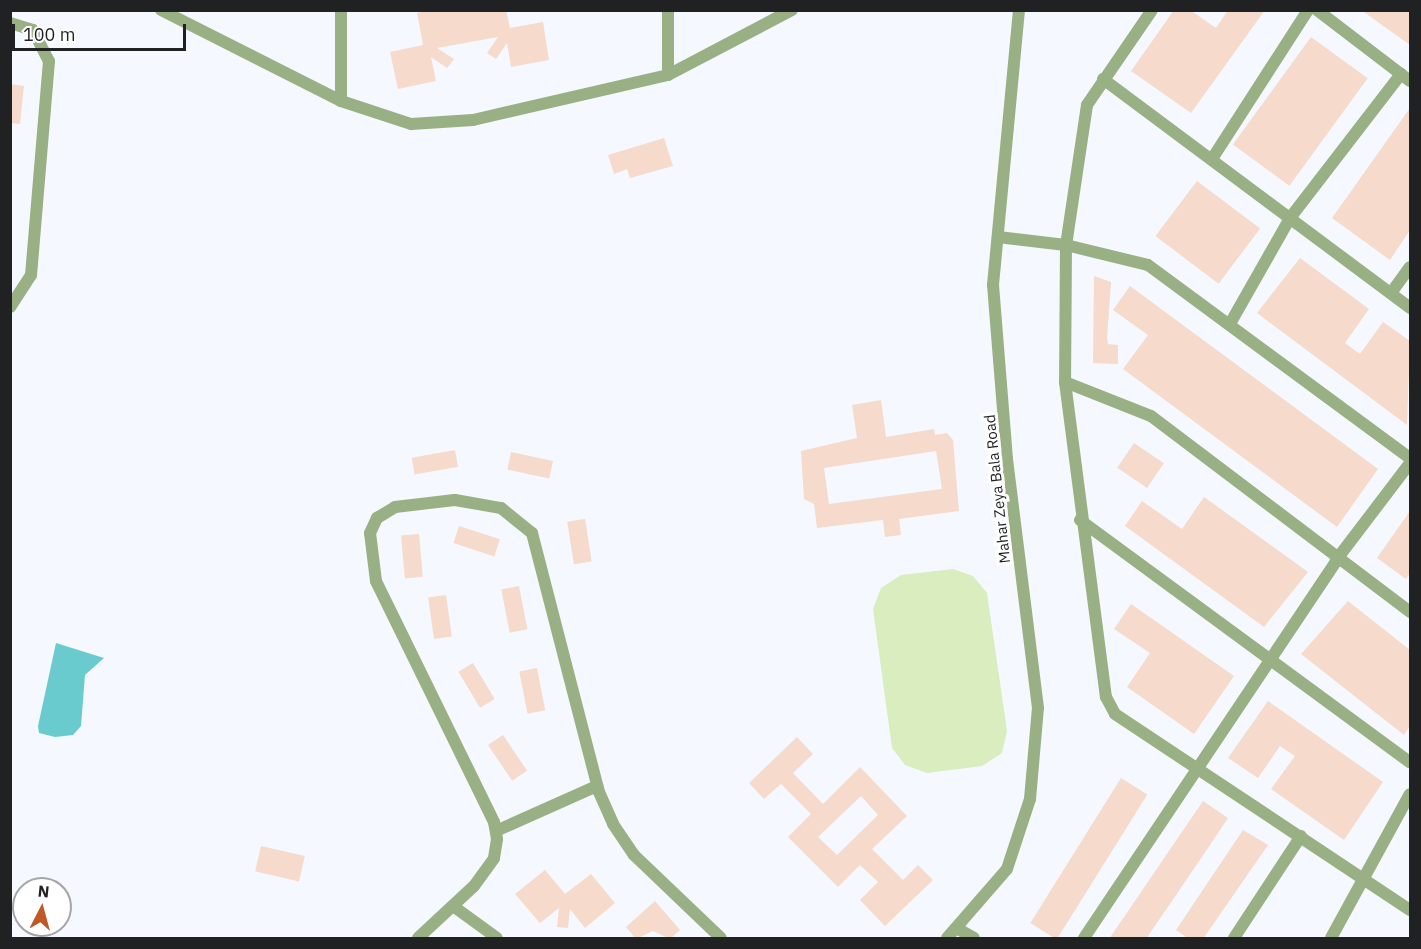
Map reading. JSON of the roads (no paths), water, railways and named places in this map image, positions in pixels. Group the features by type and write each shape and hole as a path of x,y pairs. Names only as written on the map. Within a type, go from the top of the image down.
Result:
{"street":[{"path":"161,10 341,101 411,124 473,120 668,75 792,10"},
{"path":"341,10 341,101"},
{"path":"668,10 668,75"},
{"name":"Mahar Zeya Bala Road","path":"947,939 958,929 1007,869 1030,799 1038,708 1007,459 993,285 1019,10"},
{"path":"1152,10 1103,79 1080,126 1066,245 1065,382 1080,520 1108,702 1115,714 1410,910"},
{"path":"1212,159 1308,10"},
{"path":"1231,322 1290,218 1406,77 1317,10"},
{"path":"10,23 33,30 49,61 31,275 10,307"},
{"path":"1103,79 1410,308"},
{"path":"998,237 1066,245 1148,265 1231,322 1410,458"},
{"path":"1391,293 1410,267"},
{"path":"1065,382 1151,416 1340,555 1410,612"},
{"path":"1084,939 1340,555 1410,463"},
{"path":"418,939 453,906 494,858 496,831 376,581 370,533 377,518 394,507 455,500 501,508 532,533 597,786 613,824 634,855 721,939"},
{"path":"1080,520 1410,762"},
{"path":"496,831 597,786"},
{"path":"1331,939 1410,794"},
{"path":"1234,939 1301,837"},
{"path":"453,906 497,939"},
{"path":"958,929 974,939"}],"water":[{"path":"56,643 104,658 85,675 81,726 73,735 55,737 39,733 38,726"}]}
